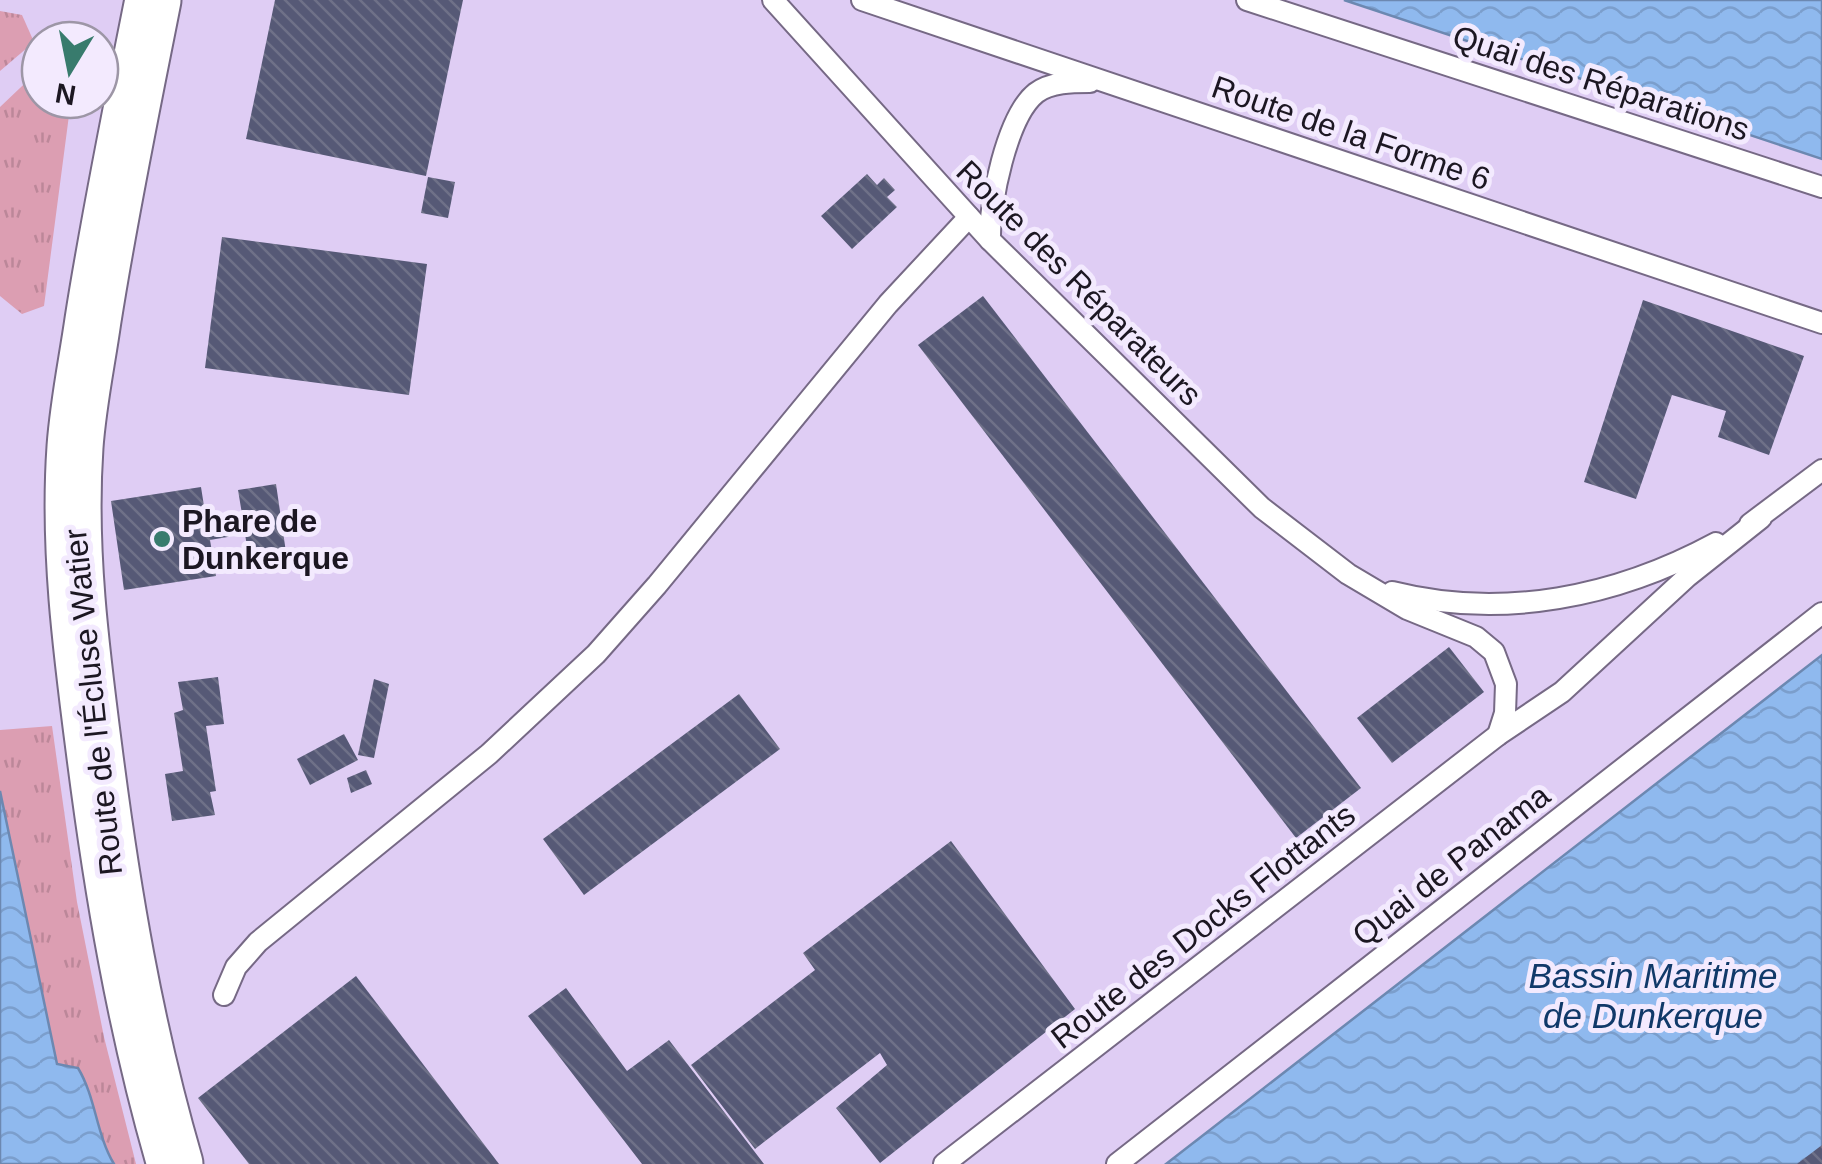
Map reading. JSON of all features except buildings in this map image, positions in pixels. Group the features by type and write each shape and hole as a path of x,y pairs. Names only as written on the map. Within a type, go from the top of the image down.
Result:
{"street":[{"name":"Route de l'Écluse Watier","path":"132,0 106,234 76,445 76,577 92,735 121,938 150,1077 175,1164"},
{"name":"Route de l'Écluse Watier","path":"106,234 154,0"}],"lane":[{"name":"Route des Réparateurs","path":"773,0 990,240 1262,508 1310,548 1366,585 1407,608 1476,637 1494,652 1506,684 1498,735"},
{"name":"Route de la Forme 6","path":"862,0 1822,323"},
{"name":"Quai des Réparations","path":"1248,0 1822,187"},
{"path":"990,240 993,190 1028,102 1036,92 1049,87 1106,82"},
{"path":"224,995 236,968 258,942 489,754 596,654 888,304 969,217"},
{"path":"1366,585 1467,604 1569,598 1613,587 1654,572 1761,518 1822,470"},
{"name":"Route des Docks Flottants","path":"944,1164 1498,735 1562,692 1688,576 1761,518"},
{"name":"Quai de Panama","path":"1117,1164 1822,613"}],"shaded area":[{"path":"0,0 1822,0 1822,655 1166,1164 114,1164 103,1144 90,1089 78,1068 57,1064 0,791"}],"green space":[{"path":"0,11 22,15 20,54 0,71"},
{"path":"20,88 20,120 68,120 44,306 22,314 0,296 0,107"},
{"path":"52,726 77,902 104,1037 136,1164 114,1164 78,1068 57,1064 0,791 0,730"}],"water":[{"path":"1344,0 1822,0 1822,159"},
{"name":"Bassin Maritime de Dunkerque","path":"1822,655 1822,1164 1166,1164"},
{"path":"0,791 57,1064 78,1068 114,1164 0,1164"}],"place":[{"name":"Phare de Dunkerque","path":"162,539"}]}
